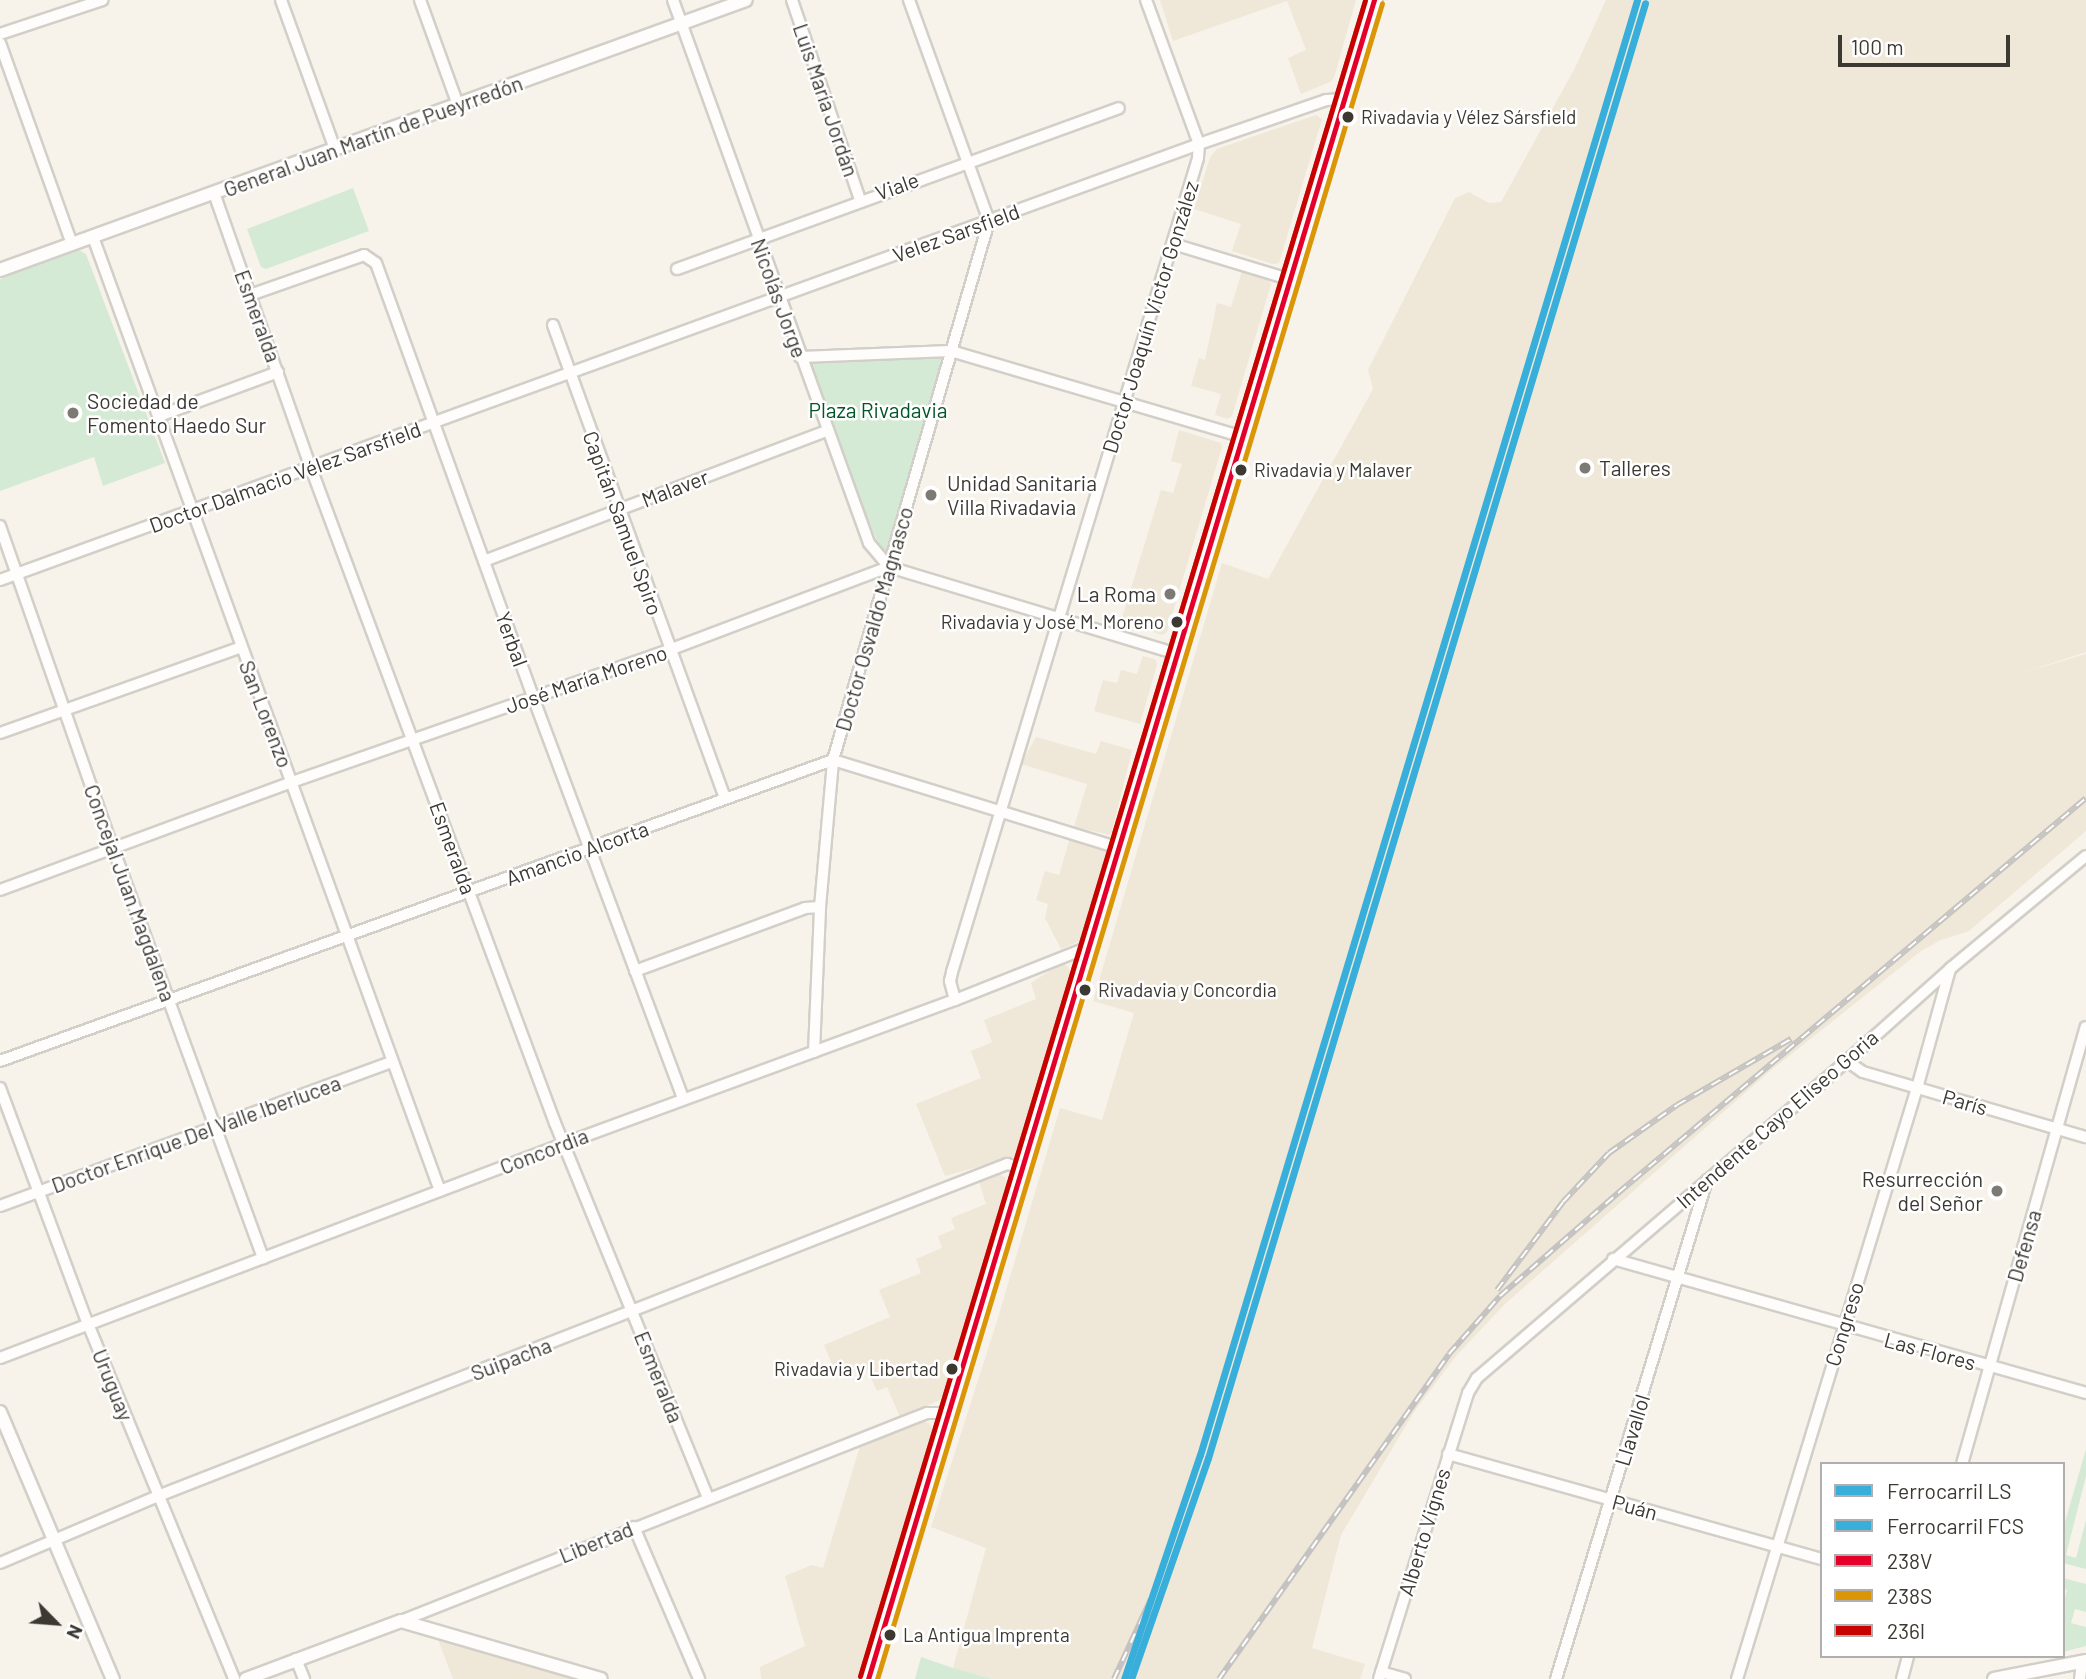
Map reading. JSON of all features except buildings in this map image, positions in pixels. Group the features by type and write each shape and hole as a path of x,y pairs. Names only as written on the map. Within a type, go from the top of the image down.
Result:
{"main road":[{"path":"868,1679 1374,0"}],"street":[{"path":"0,34 102,0"},
{"path":"281,0 335,149"},
{"path":"419,0 458,106"},
{"name":"Nicolás Jorge","path":"673,0 778,299 869,544 889,567"},
{"name":"General Juan Martín de Pueyrredón","path":"0,270 746,0"},
{"name":"Luis María Jordán","path":"792,0 860,200"},
{"path":"909,0 989,221"},
{"path":"1146,0 1199,144"},
{"path":"0,43 72,244"},
{"name":"Velez Sarsfield","path":"570,375 1199,144 1326,100 1344,99"},
{"name":"Viale","path":"677,269 757,237 1119,108"},
{"name":"Doctor Joaquín Victor González","path":"955,1000 950,981 952,972 1173,244 1199,144"},
{"name":"Esmeralda","path":"214,194 311,468 563,1144 708,1497"},
{"name":"Doctor Osvaldo Magnasco","path":"814,1052 820,907 833,760 989,221"},
{"name":"San Lorenzo","path":"93,237 440,1191"},
{"path":"1173,244 1289,279"},
{"name":"Yerbal","path":"250,295 364,255 376,262 533,697 683,1099"},
{"name":"Capitán Samuel Spiro","path":"553,325 618,510 725,798"},
{"path":"800,357 951,351 1243,437"},
{"path":"159,416 278,372"},
{"name":"Doctor Dalmacio Vélez Sarsfield","path":"0,580 434,421 570,375"},
{"name":"Malaver","path":"484,561 828,430"},
{"name":"Concejal Juan Magdalena","path":"0,526 113,848 263,1258"},
{"path":"889,567 1177,654"},
{"name":"José María Moreno","path":"0,890 292,782 669,650 889,567"},
{"path":"0,733 241,647"},
{"path":"833,760 1119,848"},
{"name":"Amancio Alcorta","path":"0,1061 833,760"},
{"name":"Intendente Cayo Eliseo Goria","path":"1471,1385 1951,968 2086,856"},
{"path":"635,971 805,908 820,907"},
{"name":"Concordia","path":"0,1358 683,1099 955,1000 1089,947"},
{"name":"Congreso","path":"1737,1679 1951,968"},
{"name":"Defensa","path":"1963,1462 2086,1027"},
{"name":"París","path":"1847,1061 1863,1072 2086,1137"},
{"name":"Doctor Enrique Del Valle Iberlucea","path":"0,1206 391,1062"},
{"name":"Uruguay","path":"0,1088 88,1324 234,1679"},
{"name":"Suipacha","path":"0,1563 158,1496 1007,1164 1023,1168"},
{"name":"Llavallol","path":"1556,1679 1707,1180"},
{"name":"Las Flores","path":"1613,1259 1843,1327 2086,1393"},
{"name":"Alberto Vignes","path":"1380,1676 1471,1385"},
{"path":"0,1412 113,1679"},
{"name":"Libertad","path":"246,1679 401,1621 708,1497 927,1413 948,1413"},
{"name":"Puán","path":"1448,1454 1820,1558"},
{"path":"634,1527 699,1679"},
{"path":"401,1621 601,1679"},
{"path":"1902,1679 1907,1658"},
{"path":"296,1659 304,1679"},
{"path":"1994,1679 2084,1662 2080,1679"},
{"path":"1380,1676 1405,1679"}],"shaded area":[{"path":"1160,0 1356,0 1334,78 1301,94 1288,58 1306,50 1287,1 1173,41"},
{"path":"1606,0 2086,0 2086,652 2022,673 2086,654 2086,831 1969,931 1941,940 1921,951 1770,1071 1506,1303 1456,1356 1414,1412 1341,1535 1312,1648 1365,1664 1360,1679 993,1679 953,1668 986,1548 931,1527 997,1321 1060,1108 1102,1120 1134,1013 1093,1001 1222,563 1268,579 1373,389 1368,370 1455,198 1469,192 1489,203 1501,202 1575,68"},
{"path":"1316,115 1322,119 1279,263 1273,264 1232,251 1241,224 1194,209 1210,157 1217,149"},
{"path":"1242,271 1268,279 1271,284 1232,416 1228,419 1215,415 1221,394 1191,386 1199,358 1205,360 1217,303 1231,307"},
{"path":"1179,430 1221,443 1222,447 1167,632 1162,635 1121,621 1161,490 1173,493 1182,464 1171,461"},
{"path":"1143,656 1156,660 1157,665 1140,724 1094,711 1103,680 1117,683 1121,670 1137,674"},
{"path":"1036,737 1096,754 1101,741 1132,750 1111,835 1074,827 1087,784 1021,764"},
{"path":"1070,838 1104,849 1108,854 1082,940 1061,949 1045,918 1048,904 1036,900 1045,871 1059,875"},
{"path":"1060,964 1068,966 1071,975 1016,1156 945,1176 916,1104 981,1078 971,1051 992,1042 984,1020 1036,999 1031,983"},
{"path":"998,1174 1005,1177 1008,1184 944,1393 940,1400 900,1417 887,1387 877,1391 864,1363 836,1374 824,1345 890,1317 879,1290 921,1273 916,1259 942,1248 938,1236 955,1229 951,1218 986,1204 979,1182"},
{"path":"923,1422 929,1423 934,1433 859,1679 761,1679 760,1667 805,1646 785,1576 812,1565 823,1568 860,1446"},
{"path":"437,1637 581,1679 453,1679"}],"green space":[{"path":"353,188 369,231 266,269 261,267 247,229"},
{"name":"Sociedad de Fomento Haedo Sur","path":"79,250 86,254 165,463 103,486 94,457 0,491 0,279"},
{"name":"Plaza Rivadavia","path":"951,351 889,567 828,430 800,357"},
{"path":"2086,1449 2086,1476 2066,1555 2076,1558 2086,1520 2086,1569 2065,1564 2065,1522"},
{"path":"2065,1579 2086,1584 2086,1612 2075,1609 2071,1623 2086,1627 2086,1646 2065,1651 2065,1598"},
{"path":"921,1657 953,1668 993,1679 915,1679"}],"railway":[{"path":"1219,1679 1449,1354 1500,1296 2086,798"},
{"path":"1497,1290 1563,1202 1609,1153 1677,1105 1791,1039"},
{"path":"1114,1679 1151,1599"}],"rail line":[{"name":"LS","path":"1124,1679 1200,1455 1637,0"},
{"name":"FCS","path":"1131,1679 1208,1458 1645,3"}],"transit line":[{"name":"236I","path":"860,1676 1365,0"},
{"name":"238V","path":"868,1679 1374,0"},
{"name":"238S","path":"877,1679 1382,3"}],"place":[{"name":"Rivadavia y Vélez Sársfield","path":"1348,117"},
{"name":"Sociedad de Fomento Haedo Sur","path":"73,413"},
{"name":"Talleres","path":"1585,468"},
{"name":"Rivadavia y Malaver","path":"1241,470"},
{"name":"Unidad Sanitaria Villa Rivadavia","path":"931,495"},
{"name":"La Roma","path":"1170,594"},
{"name":"Rivadavia y José M. Moreno","path":"1177,622"},
{"name":"Rivadavia y Concordia","path":"1085,990"},
{"name":"Resurrección del Señor","path":"1997,1191"},
{"name":"Rivadavia y Libertad","path":"952,1369"},
{"name":"La Antigua Imprenta","path":"890,1635"}]}
